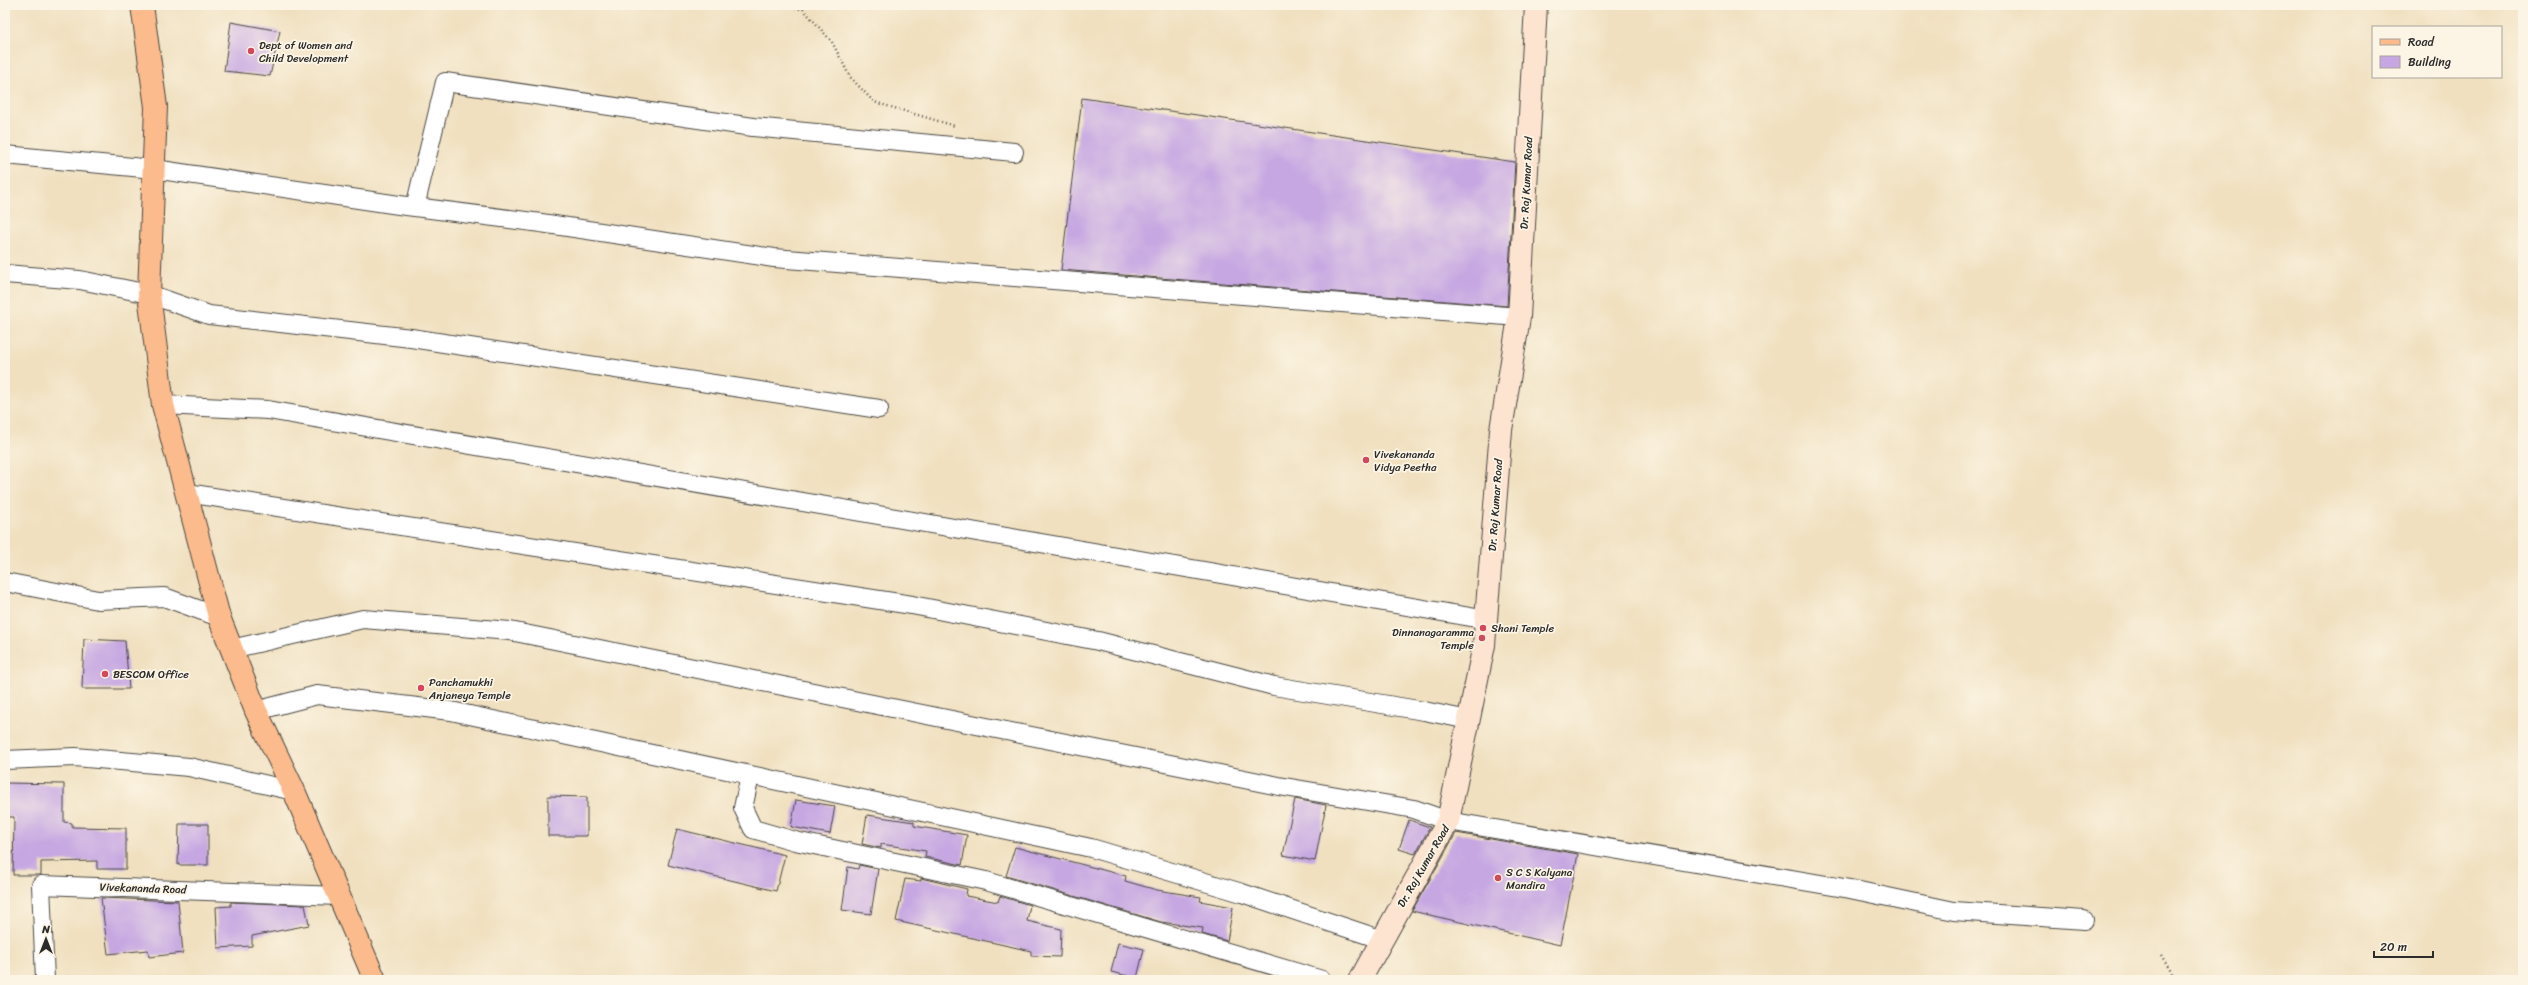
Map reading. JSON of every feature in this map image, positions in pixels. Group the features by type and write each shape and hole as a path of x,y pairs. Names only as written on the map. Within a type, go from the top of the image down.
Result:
{"main road":[{"path":"142,5 156,107 149,294 163,405 219,617 256,711 294,791 375,980"}],"street":[{"name":"Dr. Raj Kumar Road","path":"1360,980 1448,821 1488,620 1501,430 1519,317 1536,5"},
{"path":"415,207 444,82 754,127 1014,152"},
{"path":"5,156 154,169 415,207 541,223 774,258 1519,317"},
{"path":"5,274 80,280 149,294 209,315 411,338 879,409"},
{"path":"163,405 268,410 1488,620"},
{"path":"187,493 912,605 1098,641 1274,686 1469,720"},
{"path":"5,582 98,600 164,597 219,617"},
{"path":"231,649 363,619 510,631 1009,730 1279,786 1414,809 1448,821 1850,889 1954,911 2084,920"},
{"path":"256,711 317,695 451,711 1091,848 1242,893 1383,940"},
{"path":"5,760 75,757 189,767 294,791"},
{"path":"750,776 743,808 754,829 795,841 986,882 1322,980"},
{"name":"Vivekananda Road","path":"45,980 42,885 340,896"}],"path":[{"path":"788,5 792,8 803,9 832,42 850,77 874,102 944,121 958,127"},
{"path":"2161,955 2177,980"}],"building":[{"name":"Dept of Women and Child Development","path":"231,22 280,31 270,76 224,71"},
{"path":"1082,98 1515,162 1507,306 1061,270"},
{"name":"BESCOM Office","path":"84,639 125,641 129,689 82,689"},
{"path":"5,783 64,784 64,822 72,823 72,827 126,828 126,869 97,869 97,861 41,862 41,875 13,875 14,817 5,817"},
{"path":"548,796 587,797 587,836 548,836"},
{"path":"1295,799 1326,805 1315,861 1283,855"},
{"path":"796,800 835,806 830,834 791,827"},
{"path":"867,815 914,822 914,826 967,835 962,865 925,857 926,851 881,844 881,848 862,844"},
{"path":"1409,820 1430,827 1415,854 1399,849"},
{"path":"179,824 208,824 208,865 178,865"},
{"path":"677,829 785,855 776,891 668,865"},
{"name":"S C S Kalyana Mandira","path":"1456,833 1578,854 1560,945 1412,911"},
{"path":"1015,847 1126,876 1125,881 1157,890 1201,897 1200,901 1233,907 1227,941 1202,934 1203,928 1161,922 1006,876"},
{"path":"859,865 878,869 871,914 842,910 848,867 858,869"},
{"path":"921,878 967,889 966,896 998,902 1000,896 1030,905 1027,921 1061,929 1060,957 1031,956 1031,951 896,921 905,879 921,881"},
{"path":"101,898 178,901 183,953 149,957 148,950 108,954"},
{"path":"231,902 305,905 309,925 252,936 252,946 218,948 216,907 231,906"},
{"path":"1118,943 1144,949 1137,978 1111,972"}],"place":[{"name":"Dept of Women and Child Development","path":"251,51"},
{"name":"Vivekananda Vidya Peetha","path":"1366,460"},
{"name":"Shani Temple","path":"1483,628"},
{"name":"Dinnanagaramma Temple","path":"1482,638"},
{"name":"BESCOM Office","path":"105,674"},
{"name":"Panchamukhi Anjaneya Temple","path":"421,688"},
{"name":"S C S Kalyana Mandira","path":"1498,878"}]}
